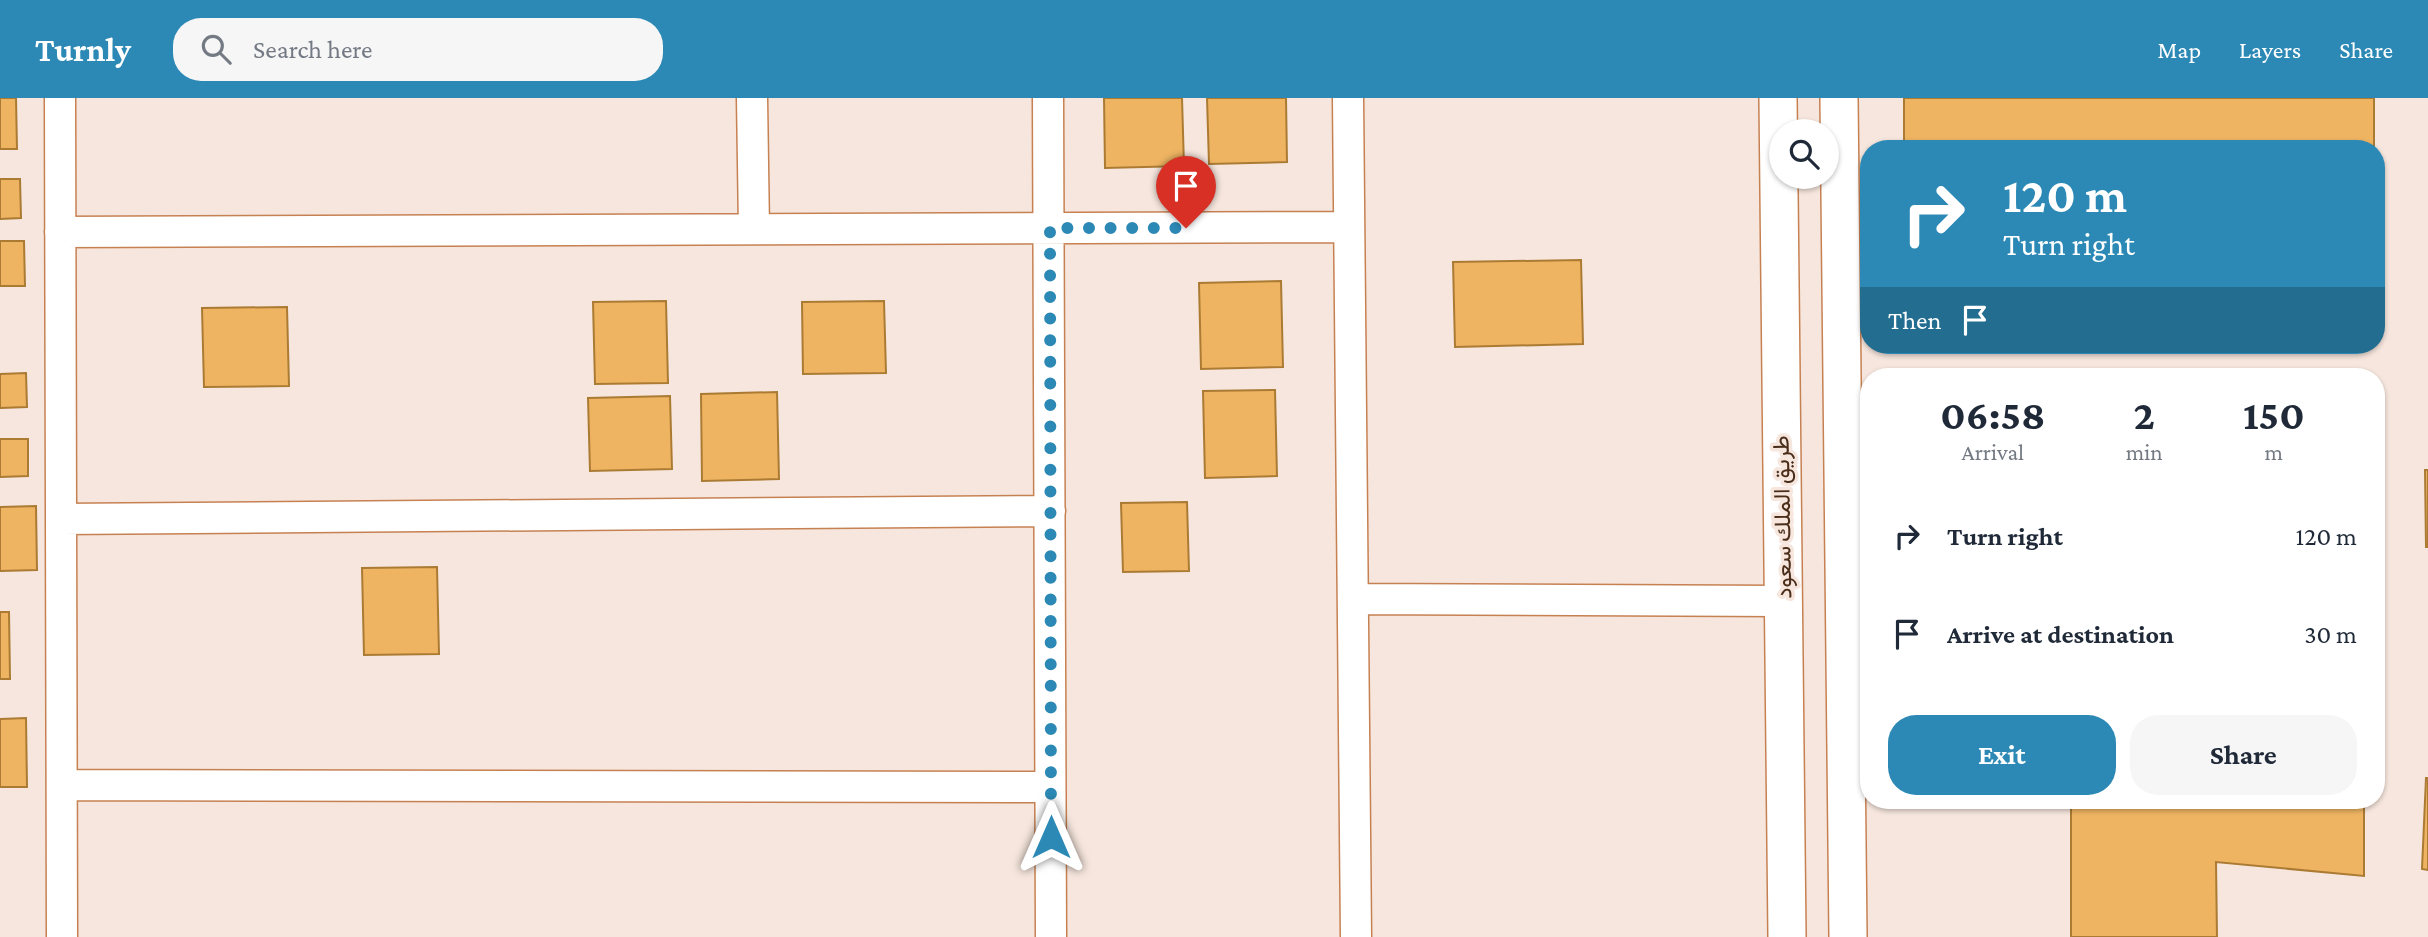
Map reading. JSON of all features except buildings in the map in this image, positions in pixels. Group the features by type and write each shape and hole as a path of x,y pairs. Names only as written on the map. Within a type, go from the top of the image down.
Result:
{"street":[{"path":"60,98 62,937"},
{"path":"752,98 754,229"},
{"path":"1048,98 1051,937"},
{"path":"1348,98 1356,937"},
{"name":"طريق الملك سعود","path":"1778,98 1787,937"},
{"path":"1839,98 1848,937"},
{"path":"60,232 1349,227"},
{"path":"61,519 1050,511"},
{"path":"1353,599 1783,601"},
{"path":"62,785 1050,787"}],"route":[{"path":"1051,837 1050,228 1186,228"}]}
